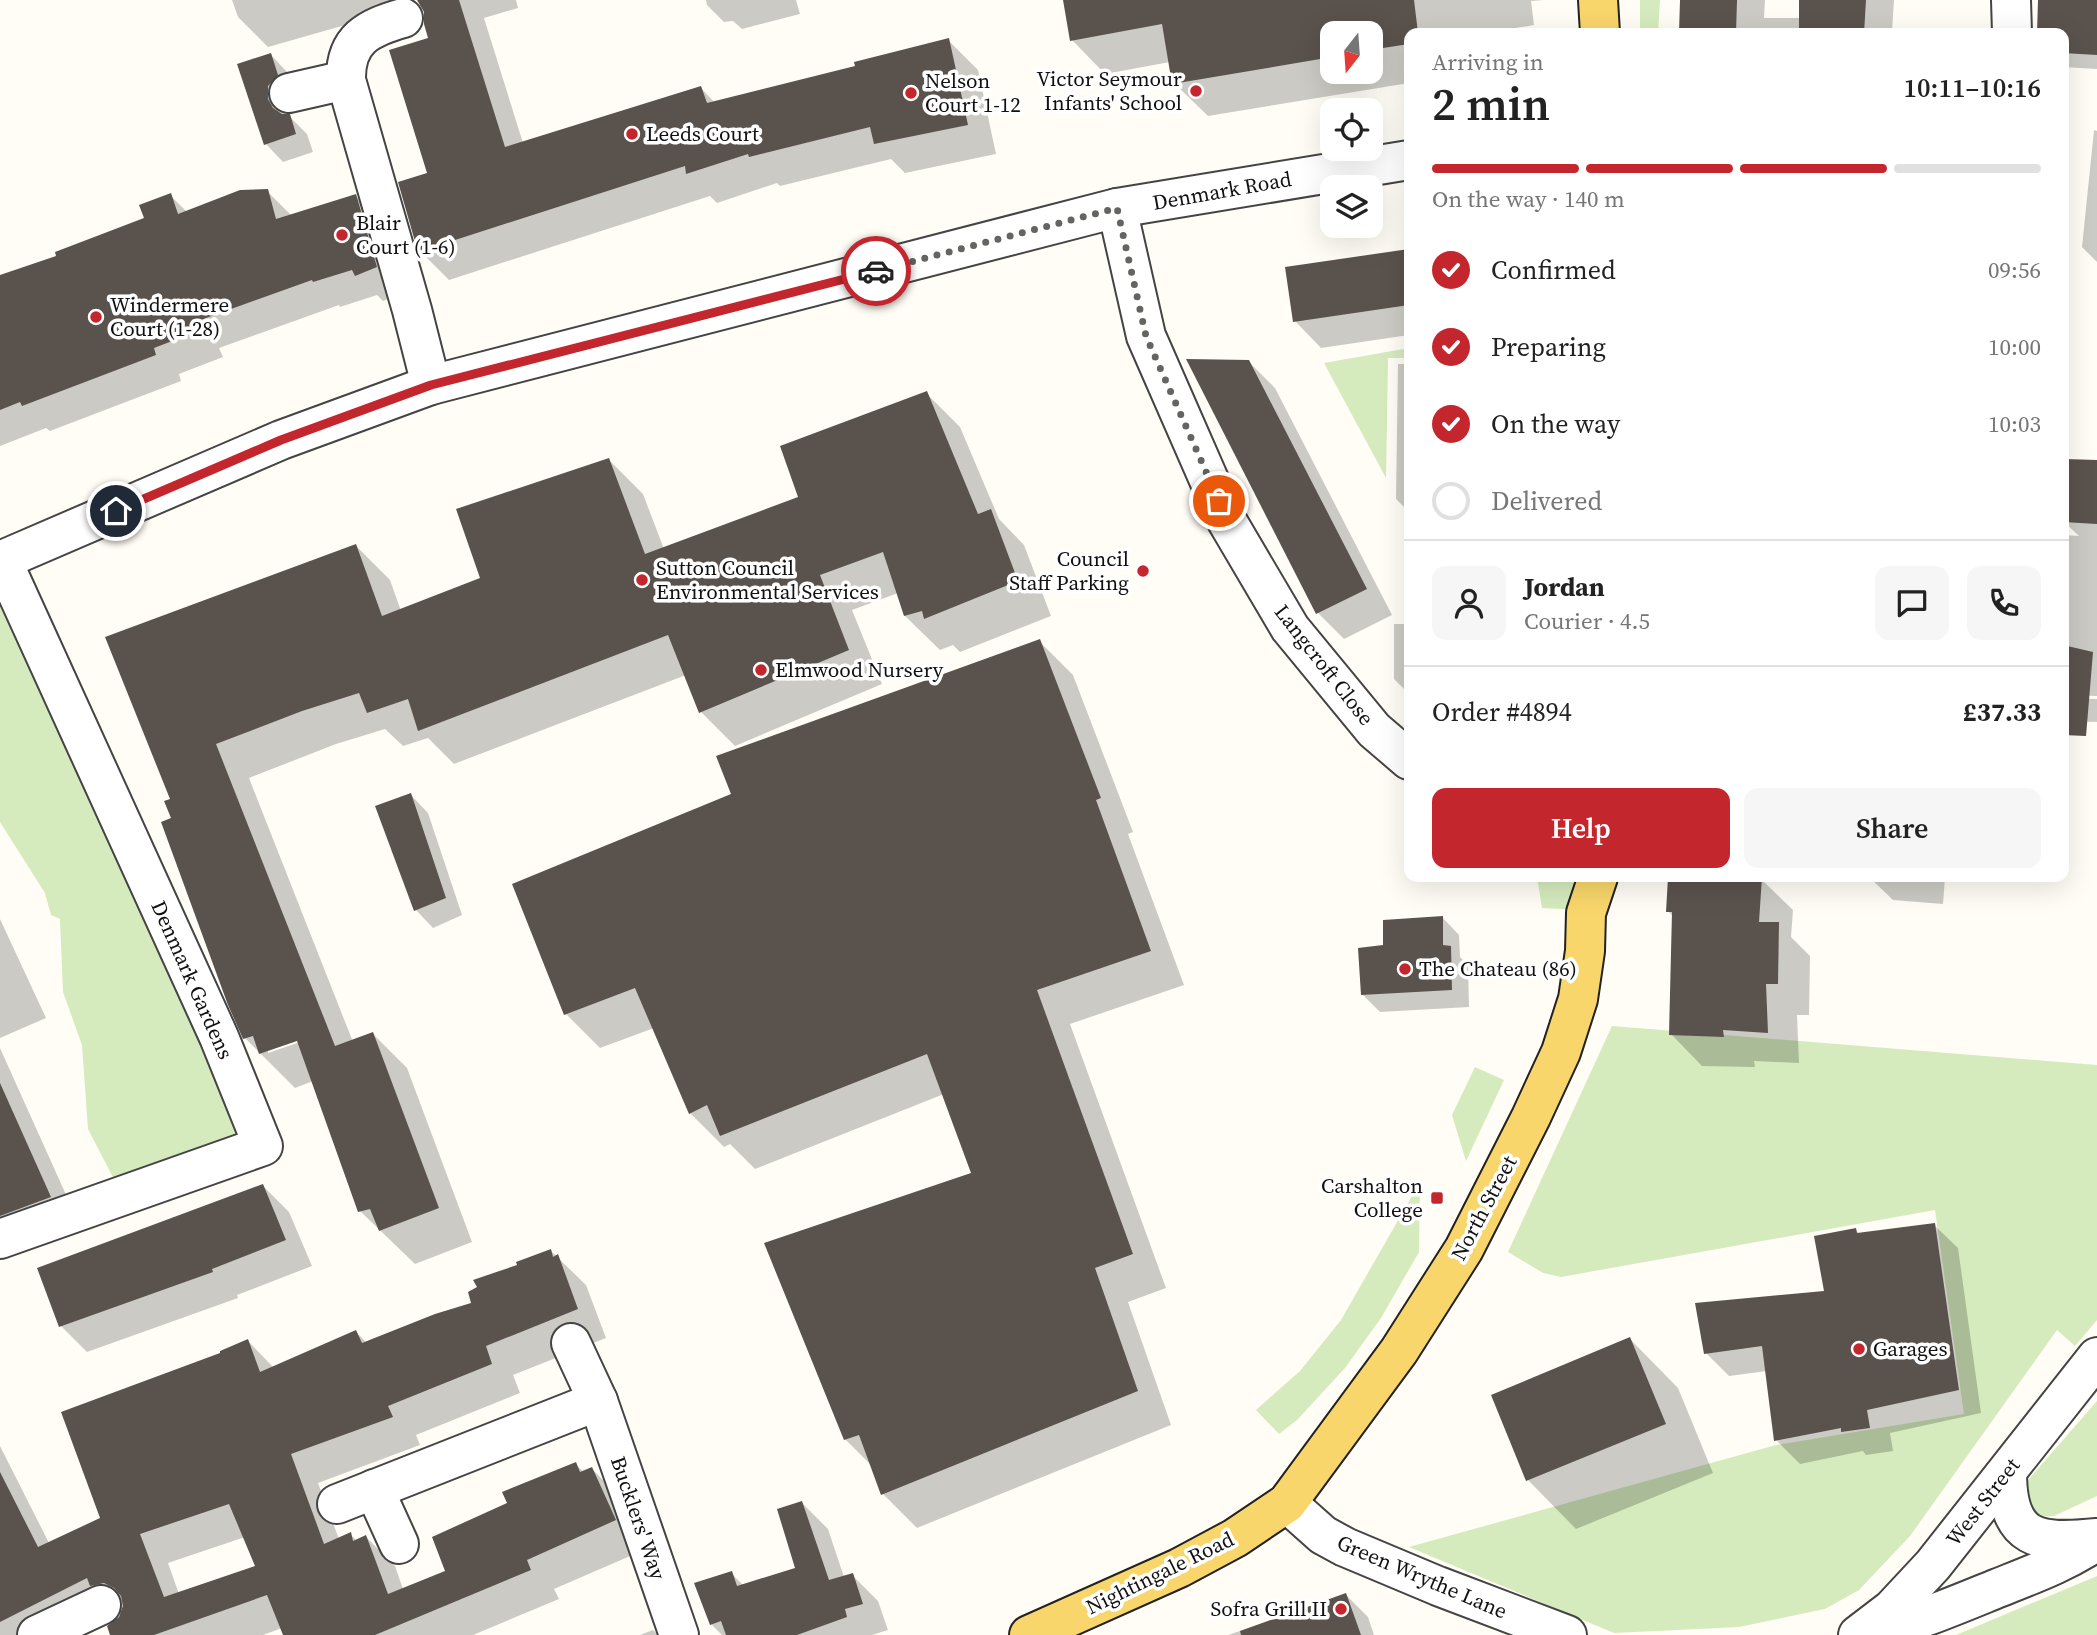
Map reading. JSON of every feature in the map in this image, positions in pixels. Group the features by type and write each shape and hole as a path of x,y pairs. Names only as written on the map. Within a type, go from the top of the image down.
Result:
{"main road":[{"path":"1598,0 1600,28"},
{"name":"North Street","path":"1287,1503 1399,1351 1464,1249 1531,1117 1561,1052 1578,999 1586,951 1586,913 1596,882"},
{"name":"Nightingale Road","path":"1029,1635 1179,1567 1235,1538 1287,1503"}],"street":[{"path":"2011,0 2012,28"},
{"path":"403,18 380,25 362,35 345,63 346,80 431,385"},
{"path":"289,93 346,80"},
{"name":"Denmark Road","path":"1,560 281,440 431,385 1117,208 1404,161"},
{"name":"Langcroft Close","path":"1117,208 1146,336 1227,521 1290,628 1374,730 1404,756"},
{"name":"Denmark Gardens","path":"0,1239 263,1146 219,1037 1,560"},
{"name":"Bucklers' Way","path":"571,1343 598,1401 679,1635"},
{"name":"West Street","path":"1858,1635 1909,1592 2097,1357"},
{"path":"337,1504 598,1401"},
{"path":"2007,1472 2007,1494 2013,1514 2021,1527 2030,1534 2052,1540 2097,1540"},
{"path":"374,1489 399,1544"},
{"name":"Green Wrythe Lane","path":"1287,1503 1323,1535 1345,1547 1567,1635"},
{"path":"1864,1635 1920,1619 2041,1572 2067,1560 2097,1540"},
{"path":"37,1635 101,1605"}],"green space":[{"path":"1640,0 1660,0 1658,28 1640,28"},
{"path":"1404,349 1404,358 1388,358 1386,478 1324,363"},
{"path":"0,575 251,1145 119,1189 88,1129 82,1045 63,992 60,919 51,915 45,893 0,822"},
{"path":"1538,882 1595,882 1583,910 1542,908"},
{"path":"1612,1026 2097,1065 2097,1320 2075,1346 2057,1330 1910,1536 1859,1590 1825,1609 1739,1627 1614,1633 1409,1547 1776,1445 1964,1414 1935,1210 1561,1277 1543,1273 1508,1252"},
{"path":"1475,1067 1504,1080 1466,1161 1452,1115"},
{"path":"1420,1182 1419,1252 1381,1318 1345,1368 1297,1420 1279,1434 1256,1410 1300,1371 1341,1320"},
{"path":"2097,1401 2097,1496 2054,1516 2039,1517 2027,1500 2029,1479"},
{"path":"2097,1576 2097,1635 1956,1635"}],"building":[{"name":"Leeds Court","path":"417,0 459,0 505,147 701,86 707,103 855,66 854,62 949,38 968,125 874,144 870,127 749,157 748,154 686,174 685,166 418,252 398,182 427,173 389,50 428,38 424,12"},
{"path":"1063,0 1414,0 1417,28 1404,28 1404,45 1383,48 1383,21 1320,21 1320,59 1172,84 1162,24 1070,41"},
{"path":"1680,0 1737,0 1736,28 1679,28"},
{"path":"1799,0 1866,0 1864,28 1799,28"},
{"path":"2038,0 2097,0 2097,55 2069,53 2069,28 2037,28"},
{"path":"271,53 278,75 268,86 268,99 273,108 282,114 290,114 296,134 264,145 237,64"},
{"path":"268,189 276,219 356,194 377,267 355,276 352,270 313,282 312,280 195,322 198,331 154,348 156,355 22,406 20,402 0,410 0,275 56,256 55,252 144,218 139,205 171,193 178,214 240,190"},
{"path":"1404,250 1404,306 1293,322 1285,267"},
{"path":"1186,359 1249,360 1367,589 1316,614"},
{"name":"Sutton Council Environmental Services","path":"927,391 978,514 991,509 1018,581 924,619 922,611 904,616 883,552 820,575 849,650 699,713 668,635 418,731 408,699 367,713 359,693 302,711 216,744 335,1046 373,1032 439,1208 379,1231 370,1209 358,1212 297,1041 259,1054 253,1036 243,1039 161,822 171,818 164,801 170,799 105,637 356,544 382,616 480,578 456,509 609,458 645,554 798,497 780,446"},
{"path":"2069,459 2097,460 2097,524 2069,522"},
{"path":"1040,639 1101,798 1096,800 1151,951 1037,990 1133,1254 1095,1268 1138,1391 881,1495 859,1435 844,1440 764,1243 971,1173 927,1054 720,1136 707,1105 689,1114 635,988 564,1015 512,884 731,794 716,756"},
{"path":"2069,646 2093,652 2086,736 2069,735"},
{"path":"411,793 446,898 414,911 375,806"},
{"path":"1668,882 1762,882 1759,922 1779,922 1778,984 1766,984 1768,1033 1723,1030 1724,1037 1669,1035 1672,912 1666,912"},
{"name":"The Chateau (86)","path":"1443,916 1443,945 1451,946 1452,990 1361,995 1358,948 1383,945 1383,920"},
{"path":"0,1083 51,1197 0,1216"},
{"path":"263,1184 286,1240 212,1269 213,1272 59,1327 37,1268"},
{"path":"1935,1223 1959,1390 1867,1410 1870,1428 1841,1432 1841,1428 1774,1441 1762,1346 1704,1354 1695,1303 1824,1291 1814,1236 1856,1228 1857,1233"},
{"path":"551,1249 553,1257 558,1254 578,1309 486,1346 492,1364 388,1406 393,1417 291,1454 324,1544 351,1532 353,1541 366,1535 388,1594 445,1571 432,1537 507,1503 502,1492 576,1462 580,1472 592,1467 616,1520 527,1560 531,1570 375,1635 283,1635 267,1595 154,1635 110,1635 107,1626 119,1617 123,1606 121,1596 114,1588 104,1583 90,1586 87,1578 0,1622 0,1472 38,1547 100,1518 61,1412 220,1353 248,1339 260,1372 356,1330 362,1343 471,1303 468,1292 477,1287 473,1280 517,1265 516,1262","holes":["229,1504 255,1566 164,1597 140,1534"]},
{"path":"1630,1337 1666,1424 1526,1481 1491,1395"},
{"path":"802,1501 829,1580 853,1573 863,1604 845,1609 847,1617 797,1635 726,1635 721,1621 710,1625 694,1583 732,1571 737,1586 795,1568 777,1509"},
{"path":"1346,1593 1361,1635 1241,1635 1240,1631"}],"way so far":[{"path":"876,271 1117,208 1146,336 1219,501"}],"place":[{"name":"Victor Seymour Infants' School","path":"1196,91"},
{"name":"Nelson Court 1-12","path":"911,93"},
{"name":"Leeds Court","path":"632,134"},
{"name":"Blair Court (1-6)","path":"342,235"},
{"name":"Windermere Court (1-28)","path":"96,317"},
{"name":"Council Staff Parking","path":"1143,571"},
{"name":"Sutton Council Environmental Services","path":"642,580"},
{"name":"Elmwood Nursery","path":"761,670"},
{"name":"The Chateau (86)","path":"1405,969"},
{"name":"Carshalton College","path":"1437,1198"},
{"name":"Garages","path":"1859,1349"},
{"name":"Sofra Grill II","path":"1341,1609"}],"route":[{"path":"116,511 281,440 431,385 876,271"}]}
